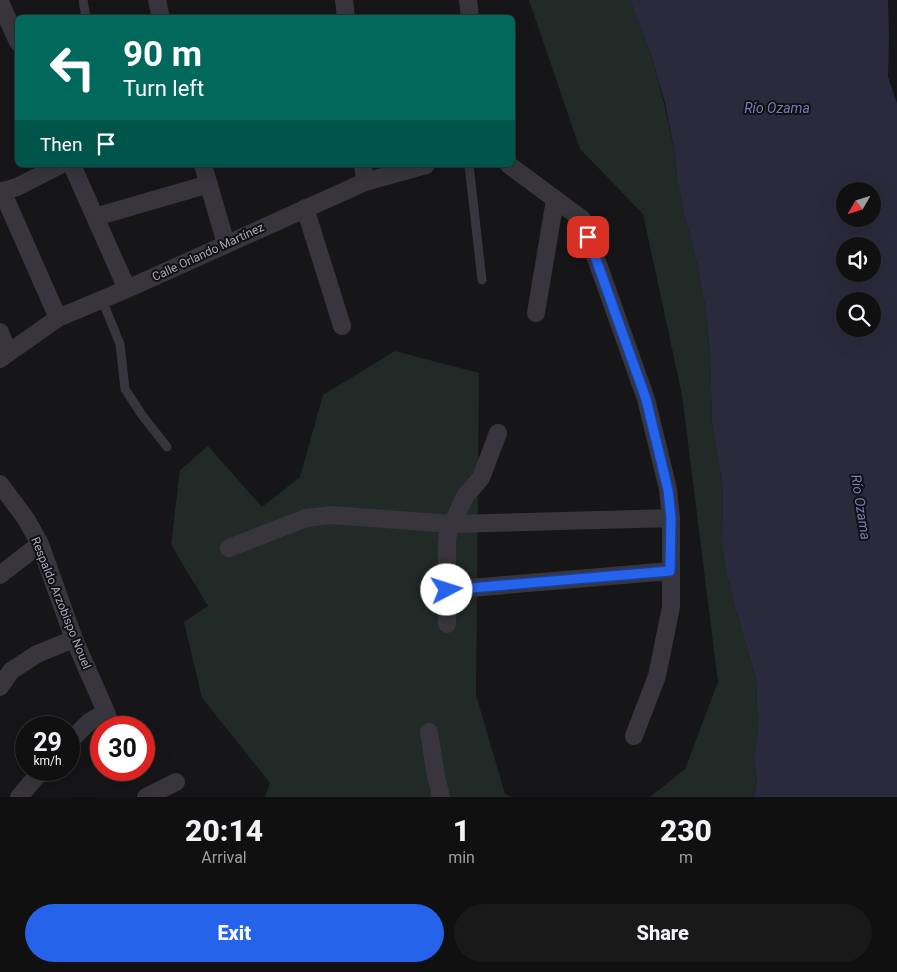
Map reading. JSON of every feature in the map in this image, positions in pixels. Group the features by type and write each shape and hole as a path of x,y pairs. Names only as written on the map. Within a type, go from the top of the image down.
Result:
{"street":[{"path":"157,0 160,15"},
{"path":"344,0 346,15"},
{"path":"468,0 470,15"},
{"path":"0,2 15,35"},
{"path":"56,167 17,188 1,192 58,318"},
{"path":"73,167 127,290"},
{"path":"204,167 226,244"},
{"name":"Calle Orlando Martínez","path":"4,356 58,318 127,290 305,208 364,173 410,167"},
{"path":"512,167 582,220 646,399 668,490 671,518 671,606 657,676 634,736"},
{"path":"95,217 208,184"},
{"path":"536,313 555,200"},
{"path":"305,208 342,326"},
{"path":"0,332 4,356"},
{"path":"447,624 448,532 466,495 481,478 498,433"},
{"name":"Respaldo Arzobispo Nouel","path":"0,484 26,519 40,544 74,638 107,716"},
{"path":"229,548 306,518 332,515 452,524 671,518"},
{"path":"0,575 40,544"},
{"path":"447,590 670,571"},
{"path":"0,687 11,671 38,654 74,638"},
{"path":"80,730 90,722"},
{"path":"429,732 441,797"},
{"path":"19,797 33,781"},
{"path":"146,797 176,782"}],"lane":[{"path":"83,0 86,15"},
{"path":"469,167 482,280"},
{"path":"102,300 120,344 125,388 142,415 168,447"}],"shaded area":[{"path":"529,0 630,0 651,55 675,153 677,179 705,304 710,353 712,424 723,488 722,544 733,600 756,679 758,727 754,756 757,781 754,797 650,797 685,769 718,682 682,395 643,214 580,149"},
{"path":"395,351 479,373 476,695 505,794 512,797 265,797 270,783 202,698 184,622 208,606 171,545 180,470 208,446 262,507 300,477 323,395"}],"water":[{"name":"Río Ozama","path":"630,0 888,0 888,77 897,103 897,797 754,797 757,781 754,756 758,727 756,679 726,571 722,544 723,488 712,424 710,353 705,304 677,179 675,153 665,103 651,55"}],"route":[{"path":"447,590 670,571 671,518 668,490 646,399 588,237"}]}
